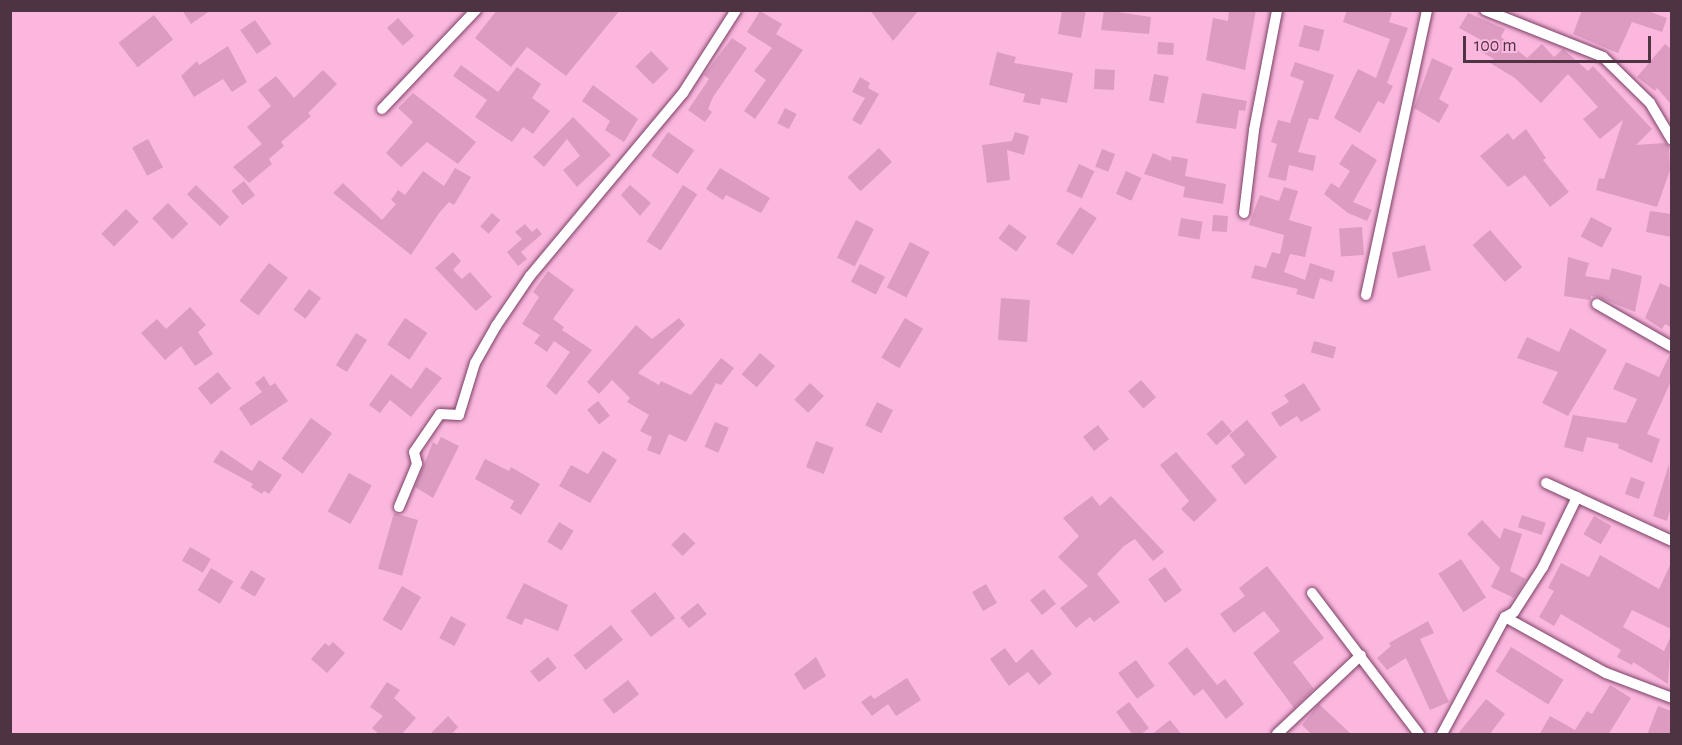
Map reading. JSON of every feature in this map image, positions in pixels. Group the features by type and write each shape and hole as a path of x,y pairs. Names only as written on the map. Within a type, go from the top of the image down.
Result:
{"street":[{"path":"382,109 476,10"},
{"path":"399,507 417,464 414,452 440,414 459,415 475,363 502,317 530,276 599,198 643,136 682,93 736,10"},
{"path":"1244,213 1254,130 1277,10"},
{"path":"1366,296 1427,10"},
{"path":"1485,10 1603,57 1650,103 1671,140"},
{"path":"1598,304 1671,347"},
{"path":"1546,483 1671,541"},
{"path":"1443,735 1505,617 1514,612 1527,594 1577,497"},
{"path":"1311,593 1419,735"},
{"path":"1505,617 1598,669 1671,698"},
{"path":"1277,735 1360,655"}],"building":[{"path":"182,10 211,10 191,24"},
{"path":"497,10 620,10 566,76 527,47 511,67 475,38"},
{"path":"870,10 919,10 893,41"},
{"path":"1062,10 1086,10 1081,38 1058,34"},
{"path":"1104,10 1151,17 1149,34 1101,30"},
{"path":"1229,10 1256,10 1245,70 1206,60 1213,18 1228,21"},
{"path":"1347,10 1384,10 1392,13 1389,22 1408,28 1387,83 1393,86 1384,104 1378,101 1360,133 1334,118 1358,69 1376,78 1390,39 1343,22"},
{"path":"1582,10 1645,10 1667,18 1662,32 1632,22 1618,53 1573,34"},
{"path":"760,11 782,24 776,34 803,50 755,119 744,111 766,80 754,71 772,48 747,32"},
{"path":"1468,13 1505,29 1501,37 1527,58 1542,44 1554,57 1563,49 1588,71 1593,66 1652,129 1636,145 1665,143 1669,147 1670,170 1657,207 1596,190 1599,178 1604,179 1623,120 1600,139 1583,119 1598,107 1568,74 1541,103 1515,78 1490,63 1494,59 1478,50 1483,41 1459,28"},
{"path":"154,15 173,39 138,67 119,43"},
{"path":"398,18 414,36 403,46 387,28"},
{"path":"255,20 272,44 257,54 240,30"},
{"path":"1304,25 1324,30 1319,51 1299,46"},
{"path":"732,38 747,48 713,97 708,109 712,112 705,122 688,110 709,79 704,75"},
{"path":"1158,42 1174,43 1173,55 1157,54"},
{"path":"1665,44 1671,49 1671,104 1657,88 1655,91 1637,77"},
{"path":"228,46 247,82 232,92 223,79 194,97 181,76 197,61 199,65"},
{"path":"651,51 669,69 653,84 635,67"},
{"path":"997,52 1016,57 1014,63 1073,73 1067,103 1041,98 1040,105 1023,102 1025,94 989,85"},
{"path":"1432,58 1453,68 1439,99 1449,105 1439,123 1414,108"},
{"path":"1295,62 1334,75 1318,120 1309,118 1298,152 1316,156 1313,171 1289,165 1286,181 1268,177 1277,144 1271,142 1278,120 1290,123 1304,81 1290,76"},
{"path":"461,65 498,92 517,67 541,84 532,98 550,111 533,134 523,127 512,142 475,117 487,100 453,76"},
{"path":"1095,69 1115,70 1114,90 1094,89"},
{"path":"323,70 337,84 308,113 311,116 281,142 284,146 269,159 272,164 249,183 233,167 262,144 247,127 271,106 258,90 276,76 294,98"},
{"path":"1154,74 1169,77 1164,103 1149,101"},
{"path":"860,77 870,83 868,88 879,94 861,125 852,120 865,98 852,92"},
{"path":"593,85 638,119 624,142 605,130 610,121 582,101"},
{"path":"413,93 476,142 458,164 427,142 401,167 386,153 413,122 398,108"},
{"path":"1202,93 1247,101 1245,111 1239,110 1236,129 1196,123"},
{"path":"785,108 797,114 789,129 777,123"},
{"path":"573,117 611,155 577,187 563,170 580,156 567,139 544,167 533,157"},
{"path":"1526,129 1546,158 1543,160 1569,192 1550,207 1525,175 1508,187 1480,156 1508,133 1513,140"},
{"path":"668,132 694,150 678,174 651,156"},
{"path":"1015,132 1029,136 1024,155 1007,150 1010,180 987,183 982,145 1012,141"},
{"path":"148,139 163,167 147,176 132,147"},
{"path":"1352,144 1377,160 1353,202 1372,210 1367,221 1348,213 1324,194 1331,183 1339,188 1350,171 1339,164"},
{"path":"879,148 892,162 861,191 848,177"},
{"path":"1102,149 1115,154 1108,172 1095,167"},
{"path":"1153,153 1171,161 1172,156 1188,159 1185,176 1226,184 1223,204 1183,197 1185,187 1144,174"},
{"path":"1079,164 1094,171 1082,198 1066,191"},
{"path":"455,168 471,177 454,205 449,202 439,213 411,255 333,193 343,183 382,220 396,204 391,200 398,190 405,195 423,171 444,186"},
{"path":"720,168 770,198 761,213 726,195 723,200 706,189"},
{"path":"1126,171 1142,178 1131,201 1116,194"},
{"path":"244,181 255,195 242,205 231,191"},
{"path":"196,185 229,217 220,226 187,194"},
{"path":"630,185 651,203 640,216 621,195"},
{"path":"683,185 697,194 661,250 647,241"},
{"path":"1284,187 1298,191 1289,220 1312,227 1305,257 1290,254 1284,272 1305,280 1310,263 1335,271 1332,282 1320,278 1314,299 1296,294 1298,289 1251,278 1255,265 1266,268 1272,252 1280,254 1284,235 1249,225 1254,211 1260,195 1279,201"},
{"path":"168,203 188,224 172,239 152,218"},
{"path":"1080,207 1097,218 1073,255 1056,244"},
{"path":"126,209 139,222 114,246 101,234"},
{"path":"1650,211 1671,214 1671,237 1646,232"},
{"path":"492,213 500,220 488,234 480,227"},
{"path":"1213,215 1228,216 1227,232 1212,231"},
{"path":"1591,217 1612,228 1602,248 1581,236"},
{"path":"1181,218 1203,222 1200,240 1178,236"},
{"path":"856,220 874,229 855,267 837,257"},
{"path":"525,224 532,232 537,228 542,234 521,252 527,259 518,266 507,252 522,239 515,232"},
{"path":"1009,224 1027,237 1016,251 998,239"},
{"path":"1362,227 1364,255 1341,257 1339,229"},
{"path":"1490,230 1522,267 1505,282 1473,245"},
{"path":"910,242 930,252 906,297 887,287"},
{"path":"1425,245 1431,270 1398,278 1392,253"},
{"path":"453,252 461,261 453,270 462,279 470,272 492,297 476,311 435,268"},
{"path":"1568,257 1589,263 1585,276 1609,280 1612,268 1642,276 1635,312 1598,297 1591,296 1590,300 1564,296"},
{"path":"269,263 288,278 258,316 239,301"},
{"path":"860,264 885,277 876,295 851,282"},
{"path":"548,271 574,290 553,319 564,327 562,330 592,350 556,395 546,386 570,352 554,341 547,352 534,343 540,335 522,324 539,297 533,292"},
{"path":"1660,283 1671,288 1671,327 1665,324 1662,329 1645,318"},
{"path":"309,289 321,298 305,319 293,310"},
{"path":"1001,298 1030,300 1027,342 998,340"},
{"path":"190,307 206,325 198,332 213,354 195,366 181,346 165,360 141,333 157,319 166,329"},
{"path":"405,318 427,333 409,360 387,345"},
{"path":"679,318 685,325 638,373 659,385 661,381 691,395 721,358 734,368 721,385 716,383 686,442 669,434 660,455 647,450 652,437 640,431 649,415 627,402 630,398 612,380 599,394 587,382 636,325 652,339"},
{"path":"905,318 923,329 899,368 881,357"},
{"path":"1570,328 1607,350 1568,416 1542,403 1558,372 1517,358 1527,337 1559,352"},
{"path":"356,333 367,340 347,372 336,365"},
{"path":"1314,341 1336,347 1333,359 1311,353"},
{"path":"760,353 775,366 757,387 742,374"},
{"path":"1670,354 1671,381 1647,434 1660,439 1652,463 1618,448 1619,444 1587,437 1583,452 1564,447 1573,415 1626,423 1637,399 1613,389 1626,362 1659,377"},
{"path":"426,367 442,378 411,417 390,400 380,413 369,405 391,374 411,389"},
{"path":"218,372 231,388 211,405 198,388"},
{"path":"264,376 270,386 275,383 288,401 251,426 239,408 262,392 255,383"},
{"path":"1141,380 1156,397 1143,409 1128,391"},
{"path":"810,383 824,396 808,413 794,400"},
{"path":"1304,383 1321,410 1301,422 1297,416 1280,427 1271,413 1289,402 1284,395"},
{"path":"598,401 610,416 599,425 587,410"},
{"path":"877,402 893,410 881,433 865,425"},
{"path":"311,418 332,433 303,474 282,458"},
{"path":"1222,420 1232,431 1216,445 1206,434"},
{"path":"1247,420 1277,457 1245,485 1231,466 1245,455 1229,435"},
{"path":"715,422 729,428 718,453 704,447"},
{"path":"1098,425 1109,439 1094,451 1083,437"},
{"path":"441,437 459,446 433,498 415,487 433,442 437,445"},
{"path":"816,441 834,448 824,474 806,467"},
{"path":"221,450 252,471 259,460 282,475 269,494 264,491 262,494 251,487 253,484 213,462"},
{"path":"603,451 617,460 590,503 559,486 571,465 588,474"},
{"path":"1176,452 1217,500 1194,522 1181,509 1189,501 1160,465"},
{"path":"485,459 509,471 511,467 540,484 521,515 510,508 514,501 475,479"},
{"path":"1669,464 1671,507 1667,521 1653,516"},
{"path":"349,473 372,486 350,524 328,511"},
{"path":"1631,477 1645,482 1639,499 1625,494"},
{"path":"1092,496 1100,506 1111,496 1164,552 1153,561 1135,539 1124,546 1097,574 1120,602 1094,622 1090,617 1076,628 1060,608 1088,586 1058,557 1079,536 1063,518"},
{"path":"394,513 418,520 402,576 378,569"},
{"path":"1522,515 1546,523 1542,535 1518,527"},
{"path":"1594,516 1611,526 1601,544 1584,534"},
{"path":"1482,520 1500,539 1504,528 1522,534 1510,571 1526,579 1514,598 1491,587 1500,568 1467,534"},
{"path":"559,522 574,531 562,550 547,542"},
{"path":"684,532 695,543 683,556 671,545"},
{"path":"190,547 211,559 203,573 182,561"},
{"path":"1600,555 1659,589 1671,563 1671,629 1632,610 1623,627 1664,651 1671,636 1668,684 1633,662 1632,665 1617,657 1621,650 1561,614 1554,626 1539,617 1554,591 1548,588 1561,563 1589,577"},
{"path":"1461,559 1486,598 1463,612 1438,574"},
{"path":"1267,566 1324,638 1293,662 1314,689 1294,708 1253,653 1280,631 1264,611 1234,633 1220,614 1245,596 1239,588"},
{"path":"1165,567 1182,590 1165,603 1148,579"},
{"path":"211,568 233,581 220,604 198,590"},
{"path":"251,570 266,579 255,597 240,588"},
{"path":"524,583 568,605 558,631 525,618 522,625 506,618"},
{"path":"986,584 997,603 983,611 972,592"},
{"path":"402,586 421,597 402,631 382,620"},
{"path":"1044,589 1056,604 1042,615 1030,600"},
{"path":"655,592 675,618 651,637 631,611"},
{"path":"698,603 707,614 689,628 680,617"},
{"path":"451,616 466,624 454,646 439,638"},
{"path":"1428,621 1434,633 1420,639 1449,702 1430,710 1406,658 1387,670 1377,658 1391,646 1389,643"},
{"path":"611,625 623,640 586,670 574,655"},
{"path":"333,642 345,653 327,673 311,659 325,643 329,646"},
{"path":"1187,647 1217,685 1225,679 1244,704 1226,719 1203,689 1194,696 1168,663"},
{"path":"1511,647 1564,680 1548,704 1496,672"},
{"path":"1005,648 1016,663 1032,649 1052,674 1039,685 1028,672 1009,686 990,659"},
{"path":"548,657 557,668 539,682 530,671"},
{"path":"816,657 826,676 804,690 794,674"},
{"path":"1136,660 1155,686 1137,699 1118,673"},
{"path":"907,678 921,700 896,716 888,704 872,716 861,702 871,695 874,699"},
{"path":"628,680 639,694 614,714 603,700"},
{"path":"387,682 400,690 394,698 416,718 401,735 380,735 372,728 383,716 370,707"},
{"path":"1610,685 1631,698 1608,735 1539,735 1550,716 1575,730 1587,711 1592,714"},
{"path":"1486,699 1505,714 1489,735 1457,735"},
{"path":"1129,702 1149,728 1140,735 1133,735 1116,712"},
{"path":"1319,704 1352,735 1312,735 1302,725"},
{"path":"1658,706 1671,711 1671,735 1647,735"},
{"path":"448,716 458,727 451,735 429,735"},
{"path":"1170,720 1182,735 1151,735"}]}
